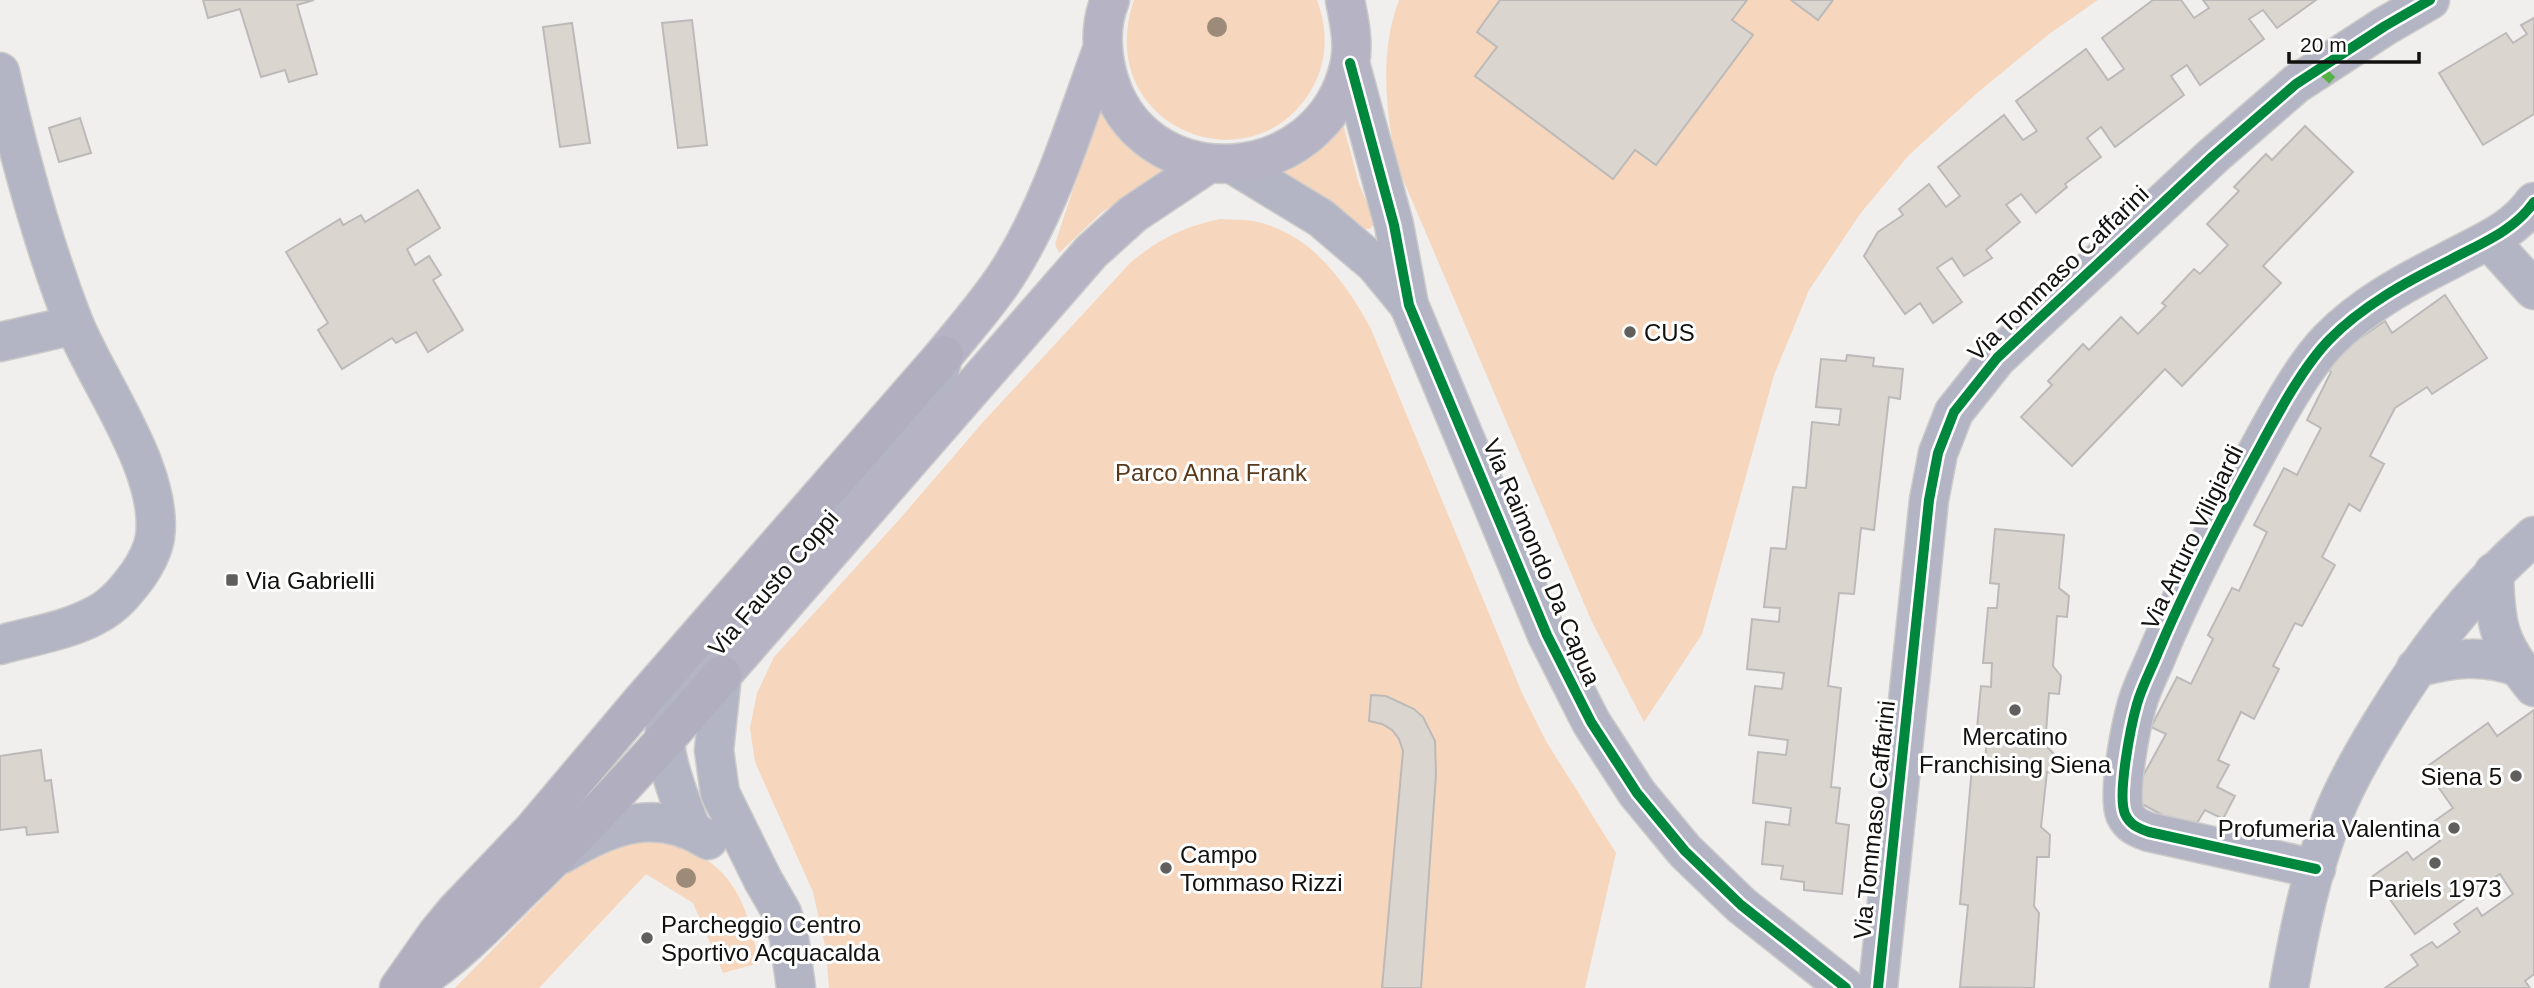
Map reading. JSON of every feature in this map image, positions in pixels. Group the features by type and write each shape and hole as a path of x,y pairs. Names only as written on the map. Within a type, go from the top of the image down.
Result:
{"highway":[{"path":"399,988 443,926 534,830 642,701 944,355"},
{"path":"406,988 461,948 554,859 664,742 722,675"}],"main road":[{"path":"944,355 995,290 1024,246 1049,196 1102,50 1104,13 1110,0"},
{"path":"722,675 1091,252 1133,214 1221,164 1274,156 1310,134 1336,102 1353,23"},
{"path":"1102,50 1112,90 1135,126 1168,151 1221,164"}],"street":[{"name":"Via Tommaso Caffarini","path":"1878,988 1929,500 1938,453 1954,412 1997,358 2243,129 2296,84 2327,76 2430,0"},
{"name":"Via Raimondo Da Capua","path":"1353,23 1409,305 1547,635 1585,712 1614,760 1667,831 1741,905 1846,988"},
{"path":"0,72 16,142 52,262 74,325 141,461 154,514 153,542 146,563 130,587 110,606 96,616 63,628 0,645"},
{"name":"Via Raimondo Da Capua","path":"1221,164 1321,218 1374,264 1409,305"},
{"name":"Via Arturo Viligiardi","path":"2316,869 2149,832 2133,825 2126,817 2123,807 2125,772 2137,703 2207,545 2274,423 2329,340 2381,299 2416,277 2489,240 2519,220 2534,202"},
{"path":"2489,240 2534,290"},
{"path":"0,342 74,325"},
{"name":"Via Fausto Coppi","path":"691,829 664,742 665,716 672,699 923,410 934,392 944,355"},
{"path":"2289,988 2316,869 2332,817 2367,748 2416,668 2448,623 2494,572 2534,536"},
{"path":"2494,572 2497,625 2508,653 2526,677"},
{"path":"2416,668 2459,658 2487,658 2526,677"},
{"name":"Via Fausto Coppi","path":"722,675 714,750 717,779 727,808 782,913 791,948 796,988"},
{"name":"Via Fausto Coppi","path":"554,859 592,836 628,824 666,823 691,829 763,880"}],"green space":[{"path":"1134,0 1317,0 1325,42 1315,83 1289,117 1257,135 1222,140 1187,132 1157,112 1136,83 1127,45"},
{"name":"CUS","path":"1399,0 2098,0 2049,34 1976,94 1909,155 1860,214 1809,290 1774,375 1702,634 1644,722 1592,622 1396,163 1386,81 1389,40"},
{"path":"1100,108 1122,139 1170,170 1102,212 1059,253 1055,244"},
{"path":"1343,124 1359,184 1375,222 1370,229 1363,229 1271,176 1321,145"},
{"name":"Parco Anna Frank","path":"1220,219 1249,220 1273,227 1309,247 1350,293 1371,329 1522,693 1546,741 1616,853 1585,988 829,988 826,950 813,892 755,762 750,728 757,693 774,657 898,521 984,421 1131,262 1173,234"},
{"path":"658,838 702,857 730,882 748,917 759,963 723,973 693,903 646,874 539,988 455,988 584,856 605,845"}],"building":[{"path":"203,0 314,0 297,5 317,74 289,82 285,70 261,77 240,9 208,18"},
{"path":"1500,0 1747,0 1732,20 1753,35 1656,165 1635,150 1613,179 1475,76 1497,47 1477,32"},
{"path":"1791,0 1833,0 1818,20"},
{"path":"2153,0 2181,0 2194,18 2209,8 2203,0 2316,0 2277,28 2263,10 2249,19 2264,39 2200,85 2187,65 2171,76 2184,95 2115,147 2101,127 2087,138 2101,157 2065,184 2067,187 2036,213 2021,194 2006,205 2020,222 1986,250 1992,258 1964,276 1952,258 1937,268 1962,302 1933,323 1920,303 1905,314 1864,256 1878,232 1903,215 1899,209 1929,184 1946,207 1960,196 1938,167 2004,115 2023,140 2037,131 2016,101 2086,49 2108,80 2124,69 2102,38"},
{"path":"2534,18 2534,114 2483,145 2439,73 2506,33 2513,43 2527,34 2521,25"},
{"path":"692,20 707,145 678,148 662,23"},
{"path":"572,23 590,143 560,147 543,27"},
{"path":"80,118 91,153 59,162 49,128"},
{"path":"2305,126 2353,172 2263,266 2281,283 2182,386 2165,369 2072,466 2021,417 2052,385 2048,381 2083,344 2089,350 2121,317 2138,334 2166,306 2162,303 2194,269 2200,274 2228,245 2207,224 2239,191 2234,187 2266,154 2272,160"},
{"path":"418,190 440,228 407,249 415,265 429,256 441,275 433,280 463,330 428,352 416,332 396,343 392,338 342,369 318,330 328,323 286,252 340,219 343,225 361,215 365,222"},
{"path":"2445,295 2487,358 2432,394 2427,387 2395,408 2370,456 2384,464 2360,511 2349,504 2322,557 2335,565 2302,626 2295,623 2273,666 2279,669 2254,719 2241,712 2218,760 2229,765 2217,787 2235,796 2223,819 2205,810 2192,831 2131,798 2166,734 2151,727 2177,677 2191,684 2213,639 2208,635 2232,588 2239,591 2267,532 2254,525 2284,468 2297,475 2321,428 2307,420 2331,372 2324,363 2385,321 2392,333"},
{"path":"1847,355 1874,358 1873,366 1903,369 1900,399 1889,397 1874,530 1861,528 1854,594 1839,593 1828,686 1841,688 1831,787 1840,788 1836,823 1849,825 1842,894 1804,890 1804,882 1781,879 1783,866 1762,864 1766,822 1789,825 1791,808 1753,803 1758,752 1786,755 1788,740 1749,735 1755,686 1782,689 1784,673 1747,669 1752,619 1779,622 1780,608 1764,607 1771,548 1786,549 1793,487 1806,488 1812,422 1839,425 1841,409 1816,407 1821,359 1846,361"},
{"path":"1995,529 2064,535 2059,588 2069,596 2067,617 2057,616 2053,666 2061,676 2059,694 2049,693 2045,745 2054,754 2053,773 2047,772 2041,827 2050,835 2049,857 2037,857 2034,906 2039,913 2034,988 1960,987 1968,905 1960,904 1972,767 1984,768 1987,740 1976,739 1981,686 1991,687 1992,663 1983,663 1988,608 1997,608 1999,584 1990,583"},
{"path":"1371,695 1386,696 1414,709 1423,717 1435,741 1436,774 1421,988 1382,988 1403,751 1392,730 1369,721"},
{"path":"2534,710 2534,974 2525,981 2530,988 2385,988 2418,965 2411,955 2432,942 2437,948 2460,932 2454,924 2477,908 2482,916 2513,894 2500,874 2415,934 2373,876 2407,852 2413,860 2440,841 2429,825 2453,808 2425,768 2488,723 2497,736"},
{"path":"41,750 45,781 51,780 58,832 27,835 26,827 0,830 0,756"}],"marked path":[{"path":"2319,68 2336,84"}],"cycle path":[{"path":"1878,988 1929,500 1938,453 1954,412 1997,358 2213,156 2296,84 2430,0"},
{"path":"1350,63 1394,225 1409,305 1547,635 1591,722 1637,793 1685,851 1741,905 1846,988"},
{"path":"2316,869 2149,832 2132,823 2125,814 2123,792 2128,743 2139,697 2202,556 2286,400 2318,353 2342,328 2370,306 2416,277 2495,236 2516,221 2534,202"}],"place":[{"name":"CUS","path":"1630,332"},
{"name":"Via Gabrielli","path":"232,580"},
{"name":"Mercatino Franchising Siena","path":"2015,710"},
{"name":"Siena 5","path":"2516,776"},
{"name":"Profumeria Valentina","path":"2454,828"},
{"name":"Pariels 1973","path":"2435,863"},
{"name":"Campo Tommaso Rizzi","path":"1166,868"},
{"name":"Parcheggio Centro Sportivo Acquacalda","path":"647,938"}]}
